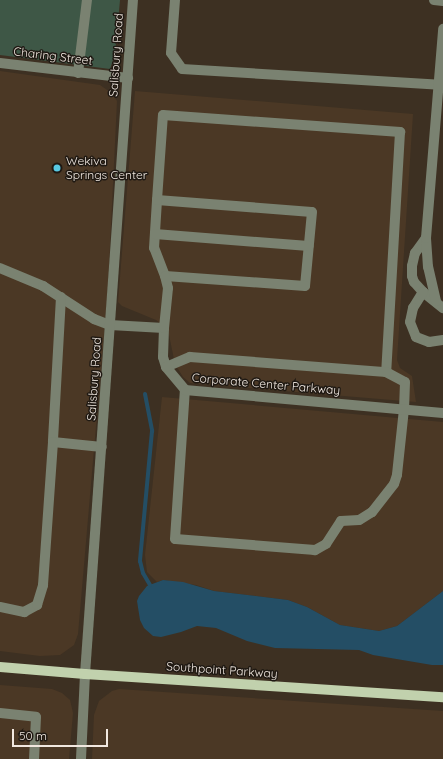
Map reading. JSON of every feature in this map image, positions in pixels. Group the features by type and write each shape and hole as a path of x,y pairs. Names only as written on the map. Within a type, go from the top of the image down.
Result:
{"main road":[{"name":"Southpoint Parkway","path":"0,667 85,674 443,697"}],"street":[{"path":"78,73 87,0"},
{"name":"Salisbury Road","path":"81,759 85,674 133,0"},
{"path":"175,0 171,53 182,69 440,85"},
{"path":"434,0 443,1"},
{"path":"439,304 429,276 426,238 440,103 443,29"},
{"name":"Charing Street","path":"0,63 128,78"},
{"path":"185,390 175,539 314,550 326,544 340,520 359,520 372,512 394,484 397,475 404,410 405,382 386,372 190,357 166,367 163,357 168,288 154,248 163,115 400,132 386,372"},
{"path":"157,200 312,212 305,286 165,276"},
{"path":"155,234 309,246"},
{"path":"426,238 416,253 412,266 412,276 414,282 423,292 439,304"},
{"path":"0,268 43,286 94,319 110,325 164,328"},
{"path":"412,276 429,276"},
{"path":"423,292 414,308 410,322 416,337 429,342 443,340"},
{"path":"0,607 24,612 37,605 43,585 61,297"},
{"name":"Corporate Center Parkway","path":"166,367 185,390 443,413"},
{"path":"53,442 102,447"},
{"path":"0,713 36,717 34,759"}],"shaded area":[{"path":"0,71 100,85 110,92 117,101 108,288 78,634 74,645 60,655 40,656 0,651"},
{"path":"135,91 413,114 397,360 400,368 412,376 416,402 190,383 183,377 175,364 168,330 156,320 122,306 118,302"},
{"path":"162,397 443,422 443,591 397,626 379,631 340,625 307,607 288,600 214,591 196,585 163,580 157,582 147,572 145,555"},
{"path":"0,685 52,689 62,693 70,700 73,713 69,759 0,759"},
{"path":"119,689 443,711 443,759 92,759 94,715 99,701 112,691"}],"green space":[{"path":"0,0 120,0 115,54 110,69 0,55"}],"water":[{"path":"163,580 183,582 214,591 288,600 307,607 340,625 379,631 397,626 443,591 443,665 432,665 373,655 359,650 275,648 247,641 216,628 197,626 161,637 153,636 144,628 140,620 137,601 147,586"}],"waterway":[{"path":"145,394 152,431 140,561 143,573 150,585"}],"place":[{"name":"Wekiva Springs Center","path":"57,168"}]}
